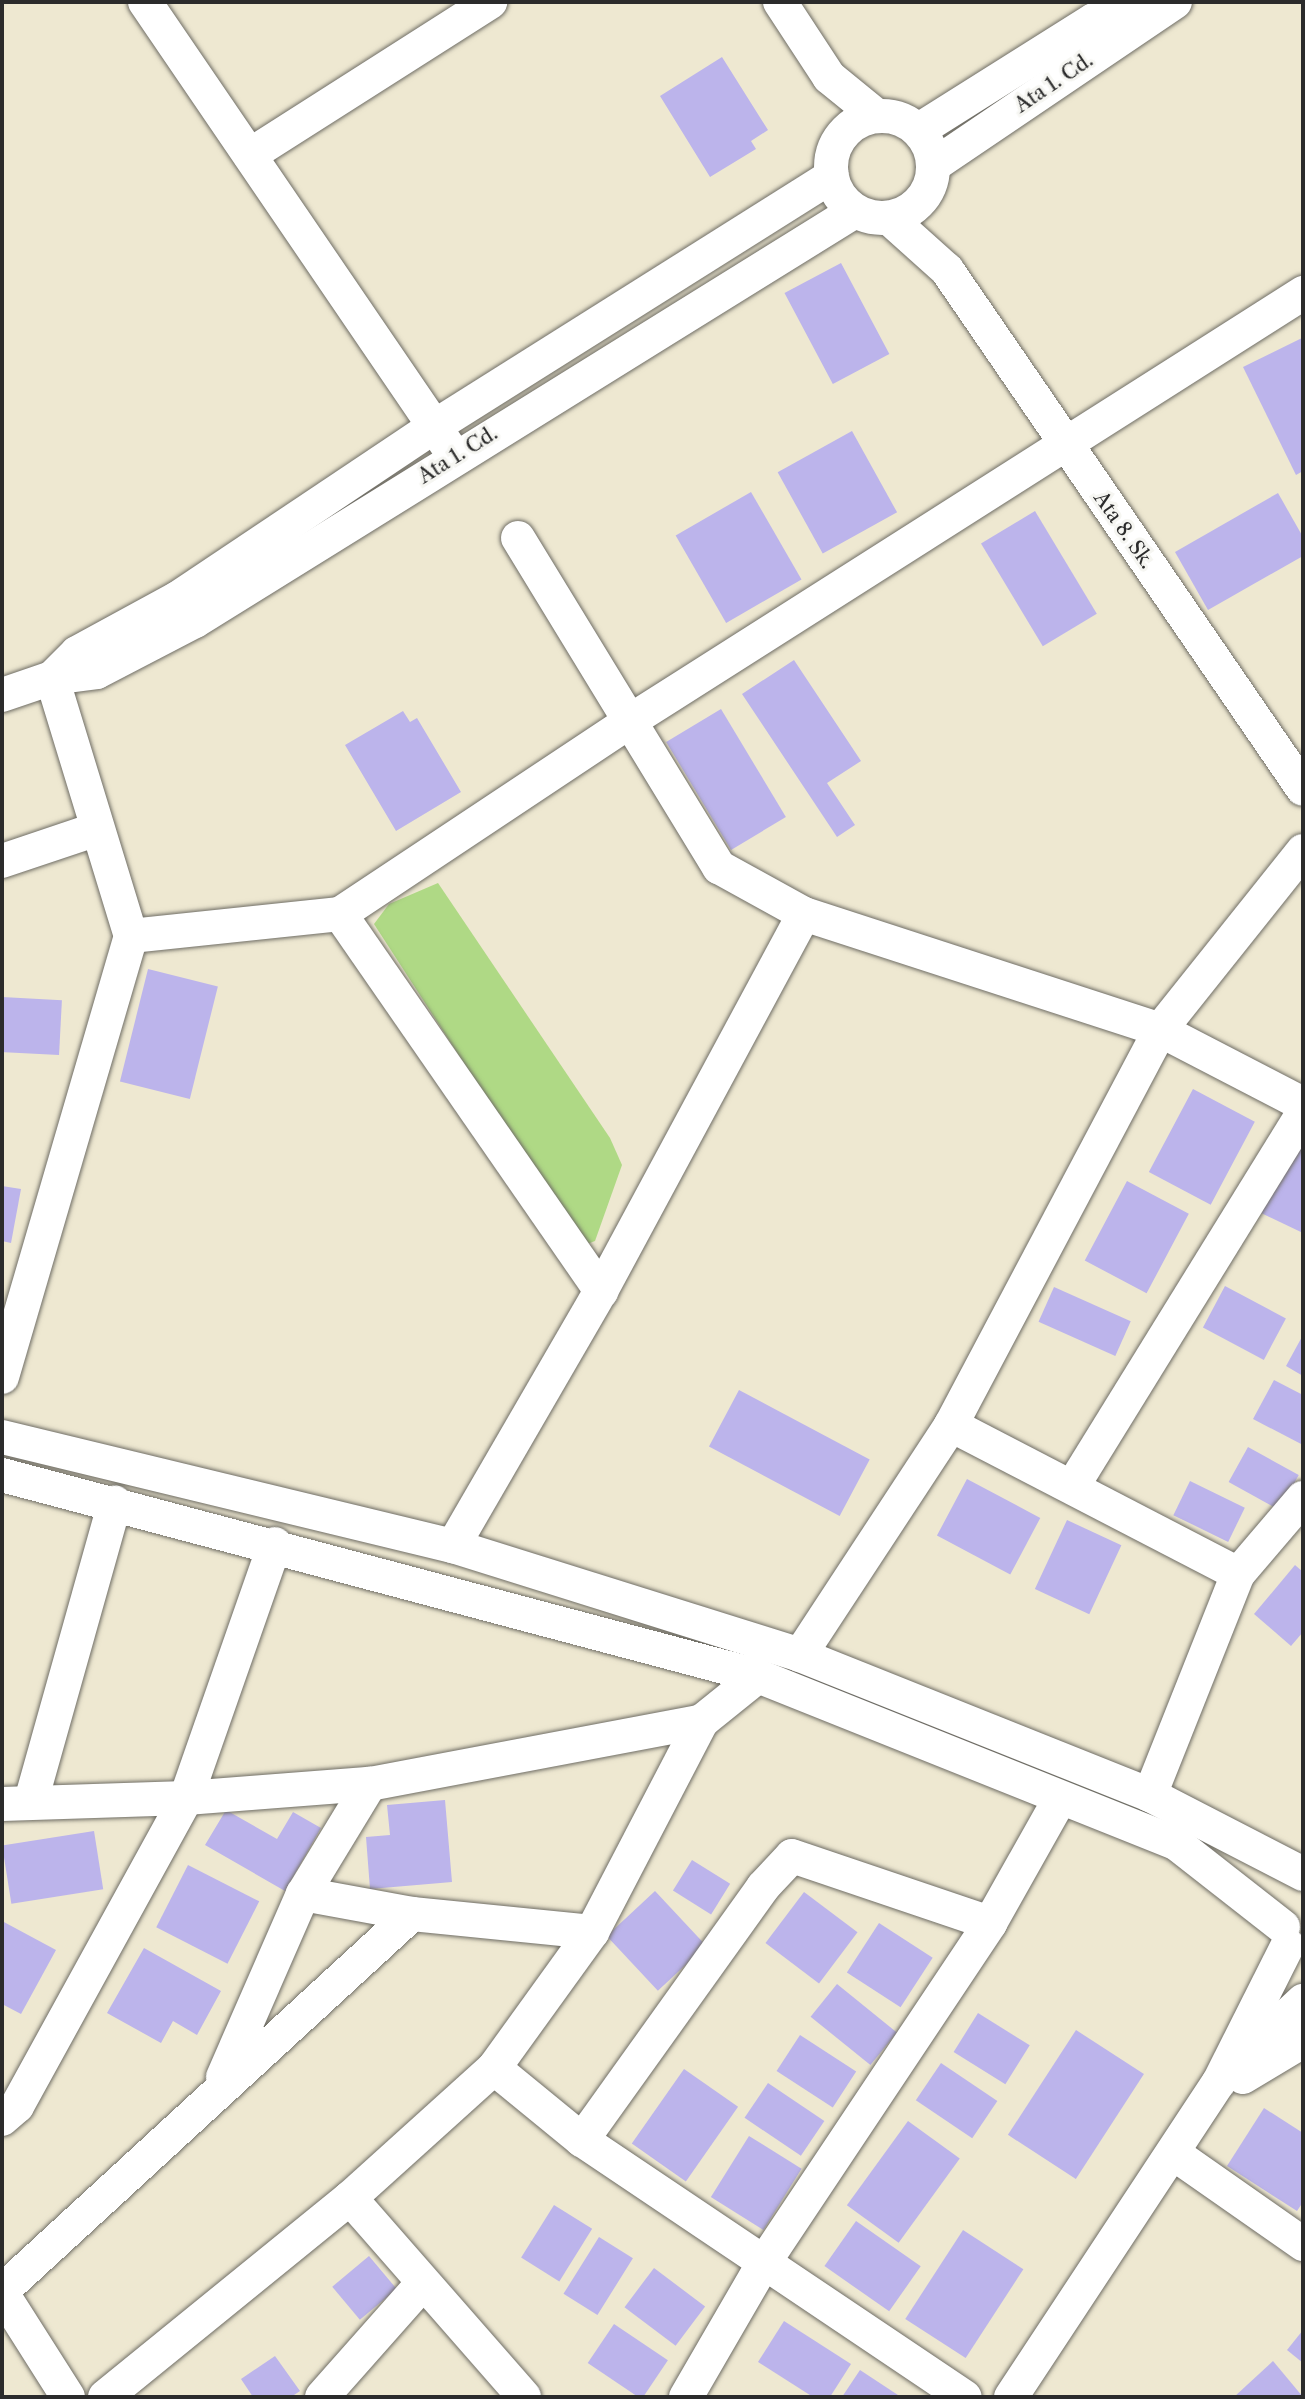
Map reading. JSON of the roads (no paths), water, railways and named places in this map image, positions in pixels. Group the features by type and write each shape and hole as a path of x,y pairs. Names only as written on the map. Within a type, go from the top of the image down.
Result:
{"street":[{"path":"145,2 455,456"},
{"path":"250,155 490,2"},
{"path":"780,2 829,77 877,116 905,120 919,130 947,270"},
{"name":"Ata 1. Cd.","path":"919,130 1094,20 1146,2"},
{"name":"Ata 1. Cd.","path":"929,181 1175,2"},
{"path":"829,77 842,134"},
{"path":"877,116 842,134 834,150 832,176 842,199 855,211 889,218 905,213 929,181"},
{"name":"Ata 1. Cd.","path":"52,678 77,653 178,598 435,426 832,176"},
{"name":"Ata 1. Cd.","path":"2,695 52,678 97,672 195,621 455,456 855,211"},
{"path":"889,218 947,270"},
{"name":"Ata 8. Sk.","path":"947,270 1303,789"},
{"path":"131,936 340,914 630,721 1303,293"},
{"path":"518,538 719,867 804,914 1160,1030 1303,1104"},
{"path":"2,1377 13,1302 131,936 52,678"},
{"path":"2,861 97,829"},
{"path":"800,1655 951,1425 1160,1030 1303,851"},
{"path":"340,914 601,1291"},
{"path":"453,1546 601,1291 804,914"},
{"path":"1074,1484 1303,1113"},
{"path":"951,1425 1074,1484 1238,1574"},
{"path":"2,1437 453,1546 800,1655 1150,1795 1303,1874"},
{"path":"2,1475 275,1544 758,1676 1176,1843 1291,1945"},
{"path":"1150,1795 1238,1574 1303,1498"},
{"path":"115,1503 16,1802 186,1798 370,1784 702,1721"},
{"path":"2,2119 17,2106 186,1798 275,1544"},
{"path":"105,2397 350,2198 494,2068 592,1932 702,1721 758,1676"},
{"path":"218,2088 303,1894 370,1784"},
{"path":"686,2397 763,2264 990,1923 1060,1799"},
{"path":"582,2140 763,1887 792,1856 990,1923"},
{"path":"1011,2397 1214,2091 1291,1945 1290,1898 1303,1884"},
{"path":"303,1894 412,1914 592,1932"},
{"path":"68,2397 2,2292 218,2088 412,1914"},
{"path":"1214,2091 1303,2001"},
{"path":"1214,2091 1303,2041"},
{"path":"494,2068 582,2140 965,2397"},
{"path":"1173,2153 1303,2244"},
{"path":"350,2198 422,2284 524,2397"},
{"path":"322,2397 422,2284"}]}
